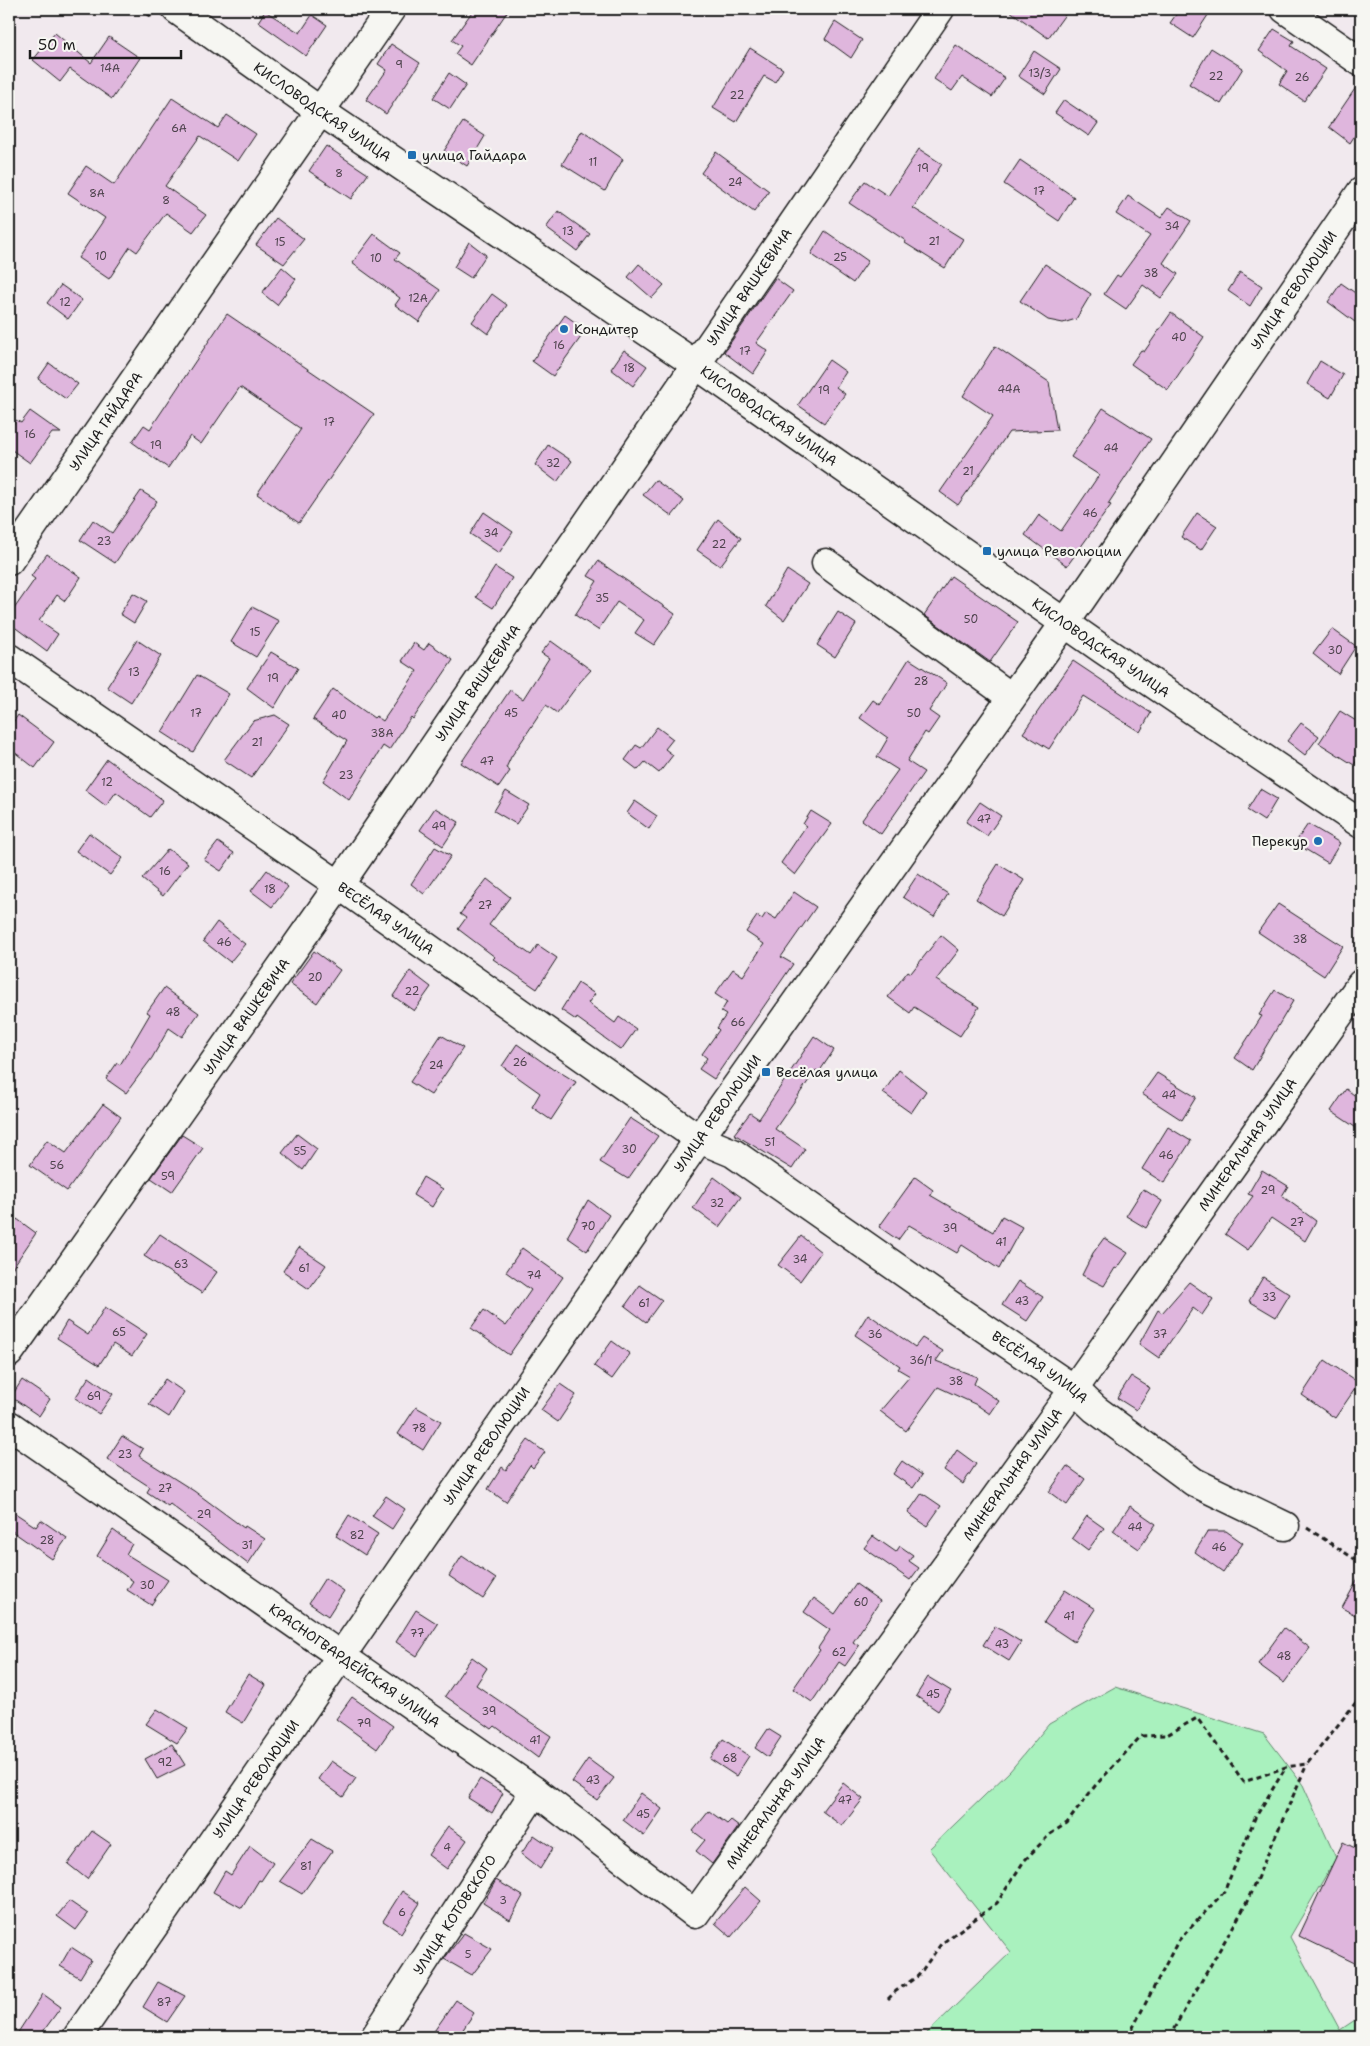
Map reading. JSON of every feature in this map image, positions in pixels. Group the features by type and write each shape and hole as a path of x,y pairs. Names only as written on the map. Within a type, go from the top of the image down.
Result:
{"street":[{"name":"КИСЛОВОДСКАЯ УЛИЦА","path":"176,9 320,111 695,364 1065,623 1361,824"},
{"name":"УЛИЦА ГАЙДАРА","path":"9,561 391,9"},
{"name":"УЛИЦА ВАШКЕВИЧА","path":"9,1352 339,885 940,9"},
{"path":"1285,9 1361,62"},
{"name":"УЛИЦА РЕВОЛЮЦИИ","path":"77,2037 699,1138 1065,623 1361,192"},
{"path":"826,563 1011,697"},
{"name":"ВЕСЁЛАЯ УЛИЦА","path":"9,658 339,885 699,1138 733,1153 1074,1389 1095,1409 1194,1482 1285,1526"},
{"name":"МИНЕРАЛЬНАЯ УЛИЦА","path":"695,1914 1074,1389 1361,984"},
{"name":"КРАСНОГВАРДЕЙСКАЯ УЛИЦА","path":"9,1425 535,1791 695,1914"},
{"name":"УЛИЦА КОТОВСКОГО","path":"375,2037 535,1791"}],"path":[{"path":"1285,1526 1295,1520 1361,1563"},
{"path":"1169,2037 1245,1906 1307,1764 1361,1696"},
{"path":"888,1999 918,1976 941,1944 997,1903 1024,1862 1049,1835 1067,1823 1095,1786 1141,1736 1167,1735 1197,1718 1244,1782 1286,1767 1307,1764"},
{"path":"1128,2037 1178,1941 1224,1892 1255,1818 1286,1767"}],"green space":[{"path":"1115,1687 1264,1734 1303,1785 1336,1858 1290,1937 1340,2030 1361,2016 1361,2037 923,2037 1011,1952 929,1849 1010,1771 1049,1724"}],"building":[{"path":"474,9 509,9 471,65 455,54 461,46 452,40"},
{"path":"1007,9 1069,9 1048,38"},
{"path":"1180,9 1212,9 1193,38 1170,23"},
{"path":"265,11 300,33 312,15 327,25 306,56 258,22"},
{"path":"835,22 862,40 851,58 825,39"},
{"path":"1274,29 1294,41 1291,46 1326,69 1304,101 1279,84 1287,71 1259,51"},
{"path":"55,33 91,63 109,37 140,58 112,99 70,69 60,82 33,60"},
{"path":"391,44 420,63 386,114 366,100 387,70 378,64"},
{"path":"956,45 1005,78 992,97 962,77 952,91 934,79"},
{"path":"750,48 783,69 775,82 764,76 736,122 713,108"},
{"path":"1211,48 1243,68 1221,104 1189,84"},
{"path":"1034,51 1061,69 1045,94 1018,76"},
{"path":"449,73 466,85 450,109 433,98"},
{"path":"1361,80 1361,126 1350,143 1329,127"},
{"path":"172,98 218,128 227,115 256,134 238,161 200,136 165,186 206,215 193,232 166,213 137,252 130,247 109,279 78,258 105,218 68,193 86,166 114,185"},
{"path":"1064,100 1098,123 1089,136 1055,113"},
{"path":"463,122 485,136 467,166 444,151"},
{"path":"582,131 623,159 605,191 562,164"},
{"path":"326,146 368,174 351,199 309,171"},
{"path":"919,149 942,164 913,208 963,239 945,268 905,243 906,241 849,203 865,181 888,196"},
{"path":"716,152 769,191 754,212 701,173"},
{"path":"1020,160 1074,197 1059,221 1004,184"},
{"path":"1128,196 1161,218 1169,207 1191,221 1163,263 1178,274 1161,298 1143,285 1126,309 1104,294 1117,275 1120,277 1150,236 1116,214"},
{"path":"558,211 590,234 577,251 546,228"},
{"path":"276,218 304,239 284,264 256,245"},
{"path":"825,231 868,261 853,283 811,254"},
{"path":"374,234 400,253 395,259 440,290 419,322 395,305 400,298 352,263"},
{"path":"469,242 486,255 471,278 454,267"},
{"path":"639,264 664,285 652,298 628,277"},
{"path":"1045,264 1091,294 1076,319 1063,323 1048,320 1020,301"},
{"path":"282,267 296,279 277,305 262,293"},
{"path":"1240,272 1262,286 1250,306 1228,291"},
{"path":"775,278 793,291 756,343 768,351 753,374 724,352"},
{"path":"1341,283 1361,297 1361,313 1355,322 1328,302"},
{"path":"61,285 82,300 68,319 47,303"},
{"path":"492,294 507,305 488,334 472,322"},
{"path":"1171,313 1204,337 1168,390 1131,364 1141,350 1144,352"},
{"path":"227,314 374,414 299,523 257,494 301,429 240,387 201,444 190,436 168,468 132,442 144,425 150,429"},
{"path":"565,315 586,330 553,376 532,361"},
{"path":"995,346 1049,382 1057,430 1009,432 958,505 940,492 993,416 963,396"},
{"path":"624,350 647,366 633,386 611,369"},
{"path":"829,360 846,372 836,387 845,394 824,423 798,405"},
{"path":"1320,361 1343,375 1330,398 1307,384"},
{"path":"49,363 78,384 66,399 38,379"},
{"path":"1103,408 1151,439 1108,504 1111,505 1067,566 1025,535 1039,515 1061,531 1099,475 1071,457"},
{"path":"30,411 61,433 52,433 30,463 9,448 9,431 16,420 21,423"},
{"path":"548,445 572,461 557,482 535,465"},
{"path":"655,480 684,501 672,516 643,495"},
{"path":"141,491 157,501 115,563 80,540 93,520 112,533"},
{"path":"484,512 513,532 499,553 470,534"},
{"path":"1197,513 1217,526 1201,550 1181,537"},
{"path":"718,519 741,538 720,566 697,550"},
{"path":"47,554 81,577 65,601 57,595 39,621 58,634 47,651 9,623 9,616 35,579 31,576"},
{"path":"598,561 675,614 654,645 635,633 644,620 617,602 598,630 575,615 597,581 588,576"},
{"path":"495,567 512,578 493,608 476,597"},
{"path":"787,570 808,584 784,620 766,606"},
{"path":"951,576 1018,622 990,662 924,615"},
{"path":"133,593 147,601 134,623 120,614"},
{"path":"252,607 279,621 256,657 231,642"},
{"path":"838,612 856,624 835,657 817,645"},
{"path":"1332,629 1356,646 1338,674 1313,654"},
{"path":"137,640 161,656 131,703 107,687"},
{"path":"551,641 591,670 557,713 546,705 511,757 506,768 510,771 499,787 461,763 510,690 523,699 549,658 541,653"},
{"path":"414,643 424,650 429,643 453,660 413,719 411,717 389,750 383,746 349,800 323,781 347,741 313,719 333,689 374,718 376,716 383,721 417,671 402,661"},
{"path":"271,652 298,668 274,708 247,688"},
{"path":"909,659 947,683 929,711 939,718 928,734 925,732 907,761 924,772 881,834 862,820 898,770 877,757 888,738 860,718 873,700 880,705"},
{"path":"1073,661 1151,713 1140,732 1083,696 1049,749 1023,733"},
{"path":"197,675 229,694 193,752 162,732"},
{"path":"1340,711 1361,724 1361,753 1354,765 1319,743"},
{"path":"18,715 54,742 35,768 9,748 9,728"},
{"path":"275,715 289,724 251,778 224,760 253,721"},
{"path":"1301,723 1319,736 1305,755 1287,741"},
{"path":"657,727 673,739 665,749 673,755 659,773 645,762 638,770 625,760 636,745 641,748"},
{"path":"107,759 163,800 150,817 116,792 106,806 85,790"},
{"path":"1260,789 1277,799 1264,821 1247,810"},
{"path":"506,791 529,805 516,824 494,811"},
{"path":"635,801 657,816 649,829 627,813"},
{"path":"980,802 1001,816 987,836 966,822"},
{"path":"435,808 459,822 443,846 420,830"},
{"path":"811,811 832,824 795,875 781,863 806,826 803,824"},
{"path":"1308,824 1340,843 1328,863 1295,843"},
{"path":"89,833 123,858 110,875 76,851"},
{"path":"218,842 234,853 221,871 204,860"},
{"path":"435,847 451,856 424,894 411,884"},
{"path":"168,849 188,863 163,896 142,879"},
{"path":"998,864 1024,880 1002,916 976,899"},
{"path":"267,870 288,887 272,907 251,891"},
{"path":"918,874 948,894 934,917 903,897"},
{"path":"487,879 510,897 489,925 531,955 538,945 557,958 537,989 493,959 495,957 458,929 466,918 460,914"},
{"path":"794,892 816,907 781,957 793,964 714,1079 699,1069 707,1058 702,1054 719,1030 717,1028 726,1015 721,1012 727,1002 715,994 733,969 743,976 764,944 746,932 757,916 762,919 766,913 776,919"},
{"path":"1278,904 1343,946 1324,976 1258,932"},
{"path":"217,922 245,944 230,962 203,941"},
{"path":"941,935 959,950 936,980 979,1007 960,1036 914,1007 910,1013 888,997 908,971 911,973"},
{"path":"314,951 340,970 317,1003 290,984"},
{"path":"410,971 431,987 414,1011 393,996"},
{"path":"578,983 595,994 588,1003 615,1023 619,1017 636,1029 621,1050 577,1018 576,1020 561,1010"},
{"path":"164,988 199,1013 182,1037 169,1028 152,1058 126,1093 106,1079 117,1063 120,1065 150,1014 147,1012"},
{"path":"1275,990 1293,1001 1252,1070 1235,1058 1262,1016 1259,1015"},
{"path":"441,1035 463,1048 431,1095 410,1082"},
{"path":"814,1036 834,1050 819,1072 816,1070 775,1129 805,1149 792,1169 734,1134 750,1113 759,1119"},
{"path":"517,1044 554,1070 576,1082 551,1120 532,1107 540,1093 502,1066"},
{"path":"899,1070 926,1091 911,1113 883,1093"},
{"path":"1157,1073 1196,1097 1182,1120 1142,1094"},
{"path":"1346,1089 1361,1100 1361,1131 1331,1111"},
{"path":"103,1104 121,1117 67,1191 30,1165 47,1140 66,1153"},
{"path":"630,1118 658,1136 628,1179 600,1162"},
{"path":"1168,1127 1191,1141 1164,1183 1142,1169"},
{"path":"297,1134 317,1149 303,1170 282,1153"},
{"path":"182,1135 203,1148 172,1192 151,1178"},
{"path":"1262,1170 1288,1186 1282,1196 1316,1221 1305,1241 1271,1218 1248,1250 1225,1234 1253,1196 1248,1194"},
{"path":"423,1177 443,1189 432,1207 413,1195"},
{"path":"714,1177 741,1197 719,1227 693,1208"},
{"path":"915,1177 933,1190 930,1195 993,1232 1002,1216 1022,1227 999,1269 962,1245 957,1253 909,1225 898,1240 879,1227"},
{"path":"1143,1189 1162,1201 1146,1228 1126,1216"},
{"path":"588,1200 609,1215 587,1251 567,1237"},
{"path":"17,1219 36,1233 9,1273 9,1230"},
{"path":"160,1234 217,1272 202,1293 144,1256"},
{"path":"801,1236 821,1252 800,1281 778,1265"},
{"path":"1104,1238 1128,1253 1117,1269 1115,1268 1104,1286 1082,1275 1093,1253"},
{"path":"299,1247 326,1265 309,1289 283,1271"},
{"path":"522,1248 563,1277 509,1355 471,1328 484,1310 506,1326 531,1290 506,1272"},
{"path":"1263,1277 1290,1294 1276,1317 1249,1301"},
{"path":"1018,1281 1043,1297 1027,1321 1002,1305"},
{"path":"1189,1282 1213,1299 1202,1315 1193,1308 1159,1358 1139,1344 1158,1310 1162,1313"},
{"path":"640,1285 662,1300 646,1322 625,1306"},
{"path":"105,1307 147,1334 132,1356 113,1344 99,1365 57,1338 67,1321 88,1335"},
{"path":"868,1314 915,1347 922,1338 943,1351 936,1361 977,1377 974,1384 999,1401 990,1414 977,1405 938,1387 906,1431 880,1411 910,1376 898,1369 900,1366 855,1335"},
{"path":"612,1341 630,1354 612,1379 594,1366"},
{"path":"1325,1360 1359,1383 1335,1418 1302,1395"},
{"path":"1131,1376 1150,1388 1136,1410 1117,1398"},
{"path":"89,1377 113,1394 99,1414 75,1398"},
{"path":"165,1379 184,1392 169,1417 149,1404"},
{"path":"22,1380 50,1399 39,1416 11,1397"},
{"path":"560,1384 576,1395 558,1422 541,1410"},
{"path":"416,1407 441,1421 423,1450 398,1434"},
{"path":"122,1436 143,1449 139,1456 194,1491 244,1528 245,1526 265,1539 248,1564 170,1504 168,1506 147,1492 150,1487 107,1459"},
{"path":"528,1440 545,1452 533,1468 530,1465 506,1502 488,1489 502,1467 506,1470"},
{"path":"957,1450 976,1464 963,1484 944,1470"},
{"path":"902,1461 922,1475 913,1488 893,1474"},
{"path":"1067,1466 1085,1479 1067,1505 1049,1492"},
{"path":"922,1493 941,1506 927,1526 908,1513"},
{"path":"386,1496 405,1509 392,1529 372,1516"},
{"path":"1130,1506 1156,1524 1139,1549 1113,1531"},
{"path":"9,1509 36,1527 41,1520 67,1538 52,1559 9,1529"},
{"path":"349,1515 378,1534 365,1555 336,1536"},
{"path":"1087,1516 1104,1528 1088,1550 1072,1538"},
{"path":"113,1530 132,1544 126,1554 168,1580 151,1605 127,1590 133,1581 97,1556"},
{"path":"1208,1531 1226,1531 1243,1543 1223,1572 1195,1552"},
{"path":"873,1536 896,1552 900,1546 913,1555 909,1561 919,1568 910,1580 864,1548"},
{"path":"462,1556 496,1579 483,1599 449,1576"},
{"path":"1361,1573 1361,1618 1342,1608"},
{"path":"325,1578 344,1591 328,1616 309,1603"},
{"path":"856,1584 880,1601 853,1642 859,1646 845,1666 839,1662 812,1702 793,1689 820,1650 818,1648 830,1630 804,1612 814,1598 835,1614"},
{"path":"1065,1590 1095,1609 1074,1642 1044,1622"},
{"path":"416,1610 438,1624 417,1656 396,1642"},
{"path":"995,1626 1021,1642 1009,1661 983,1645"},
{"path":"1284,1628 1310,1648 1284,1683 1258,1664"},
{"path":"472,1657 487,1668 476,1685 551,1736 538,1758 495,1726 492,1729 445,1696"},
{"path":"248,1674 266,1685 243,1723 225,1712"},
{"path":"928,1677 951,1691 938,1711 916,1696"},
{"path":"352,1697 393,1726 377,1749 336,1719"},
{"path":"157,1709 188,1728 177,1743 146,1724"},
{"path":"768,1729 781,1737 768,1757 755,1748"},
{"path":"723,1739 749,1756 736,1776 710,1759"},
{"path":"172,1744 185,1765 157,1779 145,1759"},
{"path":"588,1759 614,1778 597,1800 572,1782"},
{"path":"331,1761 356,1778 343,1797 318,1779"},
{"path":"480,1779 503,1793 492,1813 468,1798"},
{"path":"843,1783 863,1799 842,1826 822,1811"},
{"path":"641,1793 662,1809 644,1836 623,1820"},
{"path":"709,1811 727,1824 731,1820 739,1826 712,1864 696,1851 705,1840 693,1831"},
{"path":"448,1826 467,1840 447,1869 428,1855"},
{"path":"92,1831 111,1844 87,1879 68,1864"},
{"path":"534,1835 553,1848 540,1869 521,1854"},
{"path":"312,1839 332,1851 302,1894 280,1881"},
{"path":"1343,1842 1361,1851 1361,1966 1299,1936"},
{"path":"250,1846 273,1863 261,1881 259,1880 242,1908 213,1892 225,1871 231,1875"},
{"path":"496,1880 523,1896 510,1920 483,1903"},
{"path":"745,1887 761,1901 731,1937 715,1923"},
{"path":"402,1891 420,1903 401,1933 383,1921"},
{"path":"69,1901 88,1914 76,1930 57,1916"},
{"path":"464,1933 492,1949 472,1975 444,1959"},
{"path":"71,1947 91,1960 80,1978 60,1966"},
{"path":"158,1982 185,1996 167,2022 143,2007"},
{"path":"43,1994 61,2007 39,2037 15,2037"},
{"path":"456,2000 474,2013 458,2037 430,2037"}],"place":[{"name":"улица Гайдара","path":"412,155"},
{"name":"Кондитер","path":"564,329"},
{"name":"улица Революции","path":"987,551"},
{"name":"Перекур","path":"1318,841"},
{"name":"Весёлая улица","path":"766,1072"}]}
